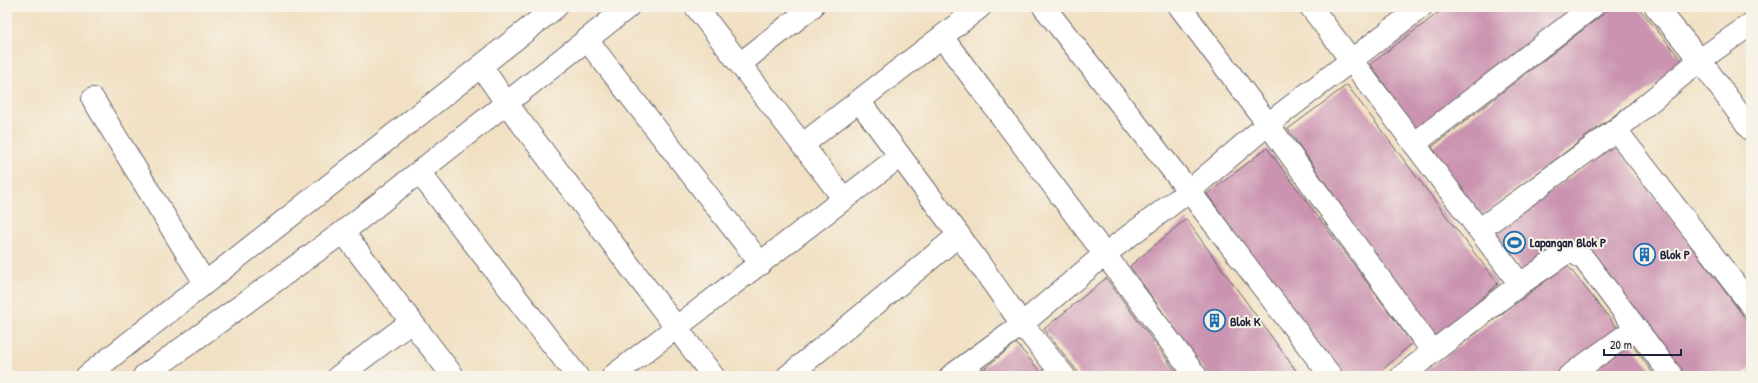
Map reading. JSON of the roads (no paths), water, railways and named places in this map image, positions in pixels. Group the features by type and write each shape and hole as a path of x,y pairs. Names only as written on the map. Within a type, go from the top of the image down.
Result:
{"street":[{"path":"87,376 556,7"},
{"path":"144,376 343,232 628,7"},
{"path":"696,7 844,200"},
{"path":"740,64 812,7"},
{"path":"802,145 980,7"},
{"path":"1044,7 1189,191 1331,376"},
{"path":"1180,7 1268,124 1433,352"},
{"path":"1311,7 1520,284"},
{"path":"951,376 1022,324 1105,254 1189,191 1268,124 1422,7"},
{"path":"1414,144 1592,7"},
{"path":"1656,7 1700,60 1751,130"},
{"path":"1479,230 1616,130 1700,60 1751,24"},
{"path":"942,37 1196,376"},
{"path":"587,40 760,264"},
{"path":"481,66 507,104 712,376"},
{"path":"93,99 205,283"},
{"path":"859,102 959,235 1022,324 1064,376"},
{"path":"1616,130 1751,305"},
{"path":"613,376 900,156"},
{"path":"419,172 578,376"},
{"path":"343,232 453,376"},
{"path":"788,376 959,235"},
{"path":"1402,376 1520,284 1566,253 1573,252 1584,259 1672,376"},
{"path":"339,376 411,322"},
{"path":"1569,376 1636,328"}],"place":[{"name":"Lapangan Blok P","path":"1515,242"},
{"name":"Blok P","path":"1644,254"},
{"name":"Blok K","path":"1215,321"}]}
